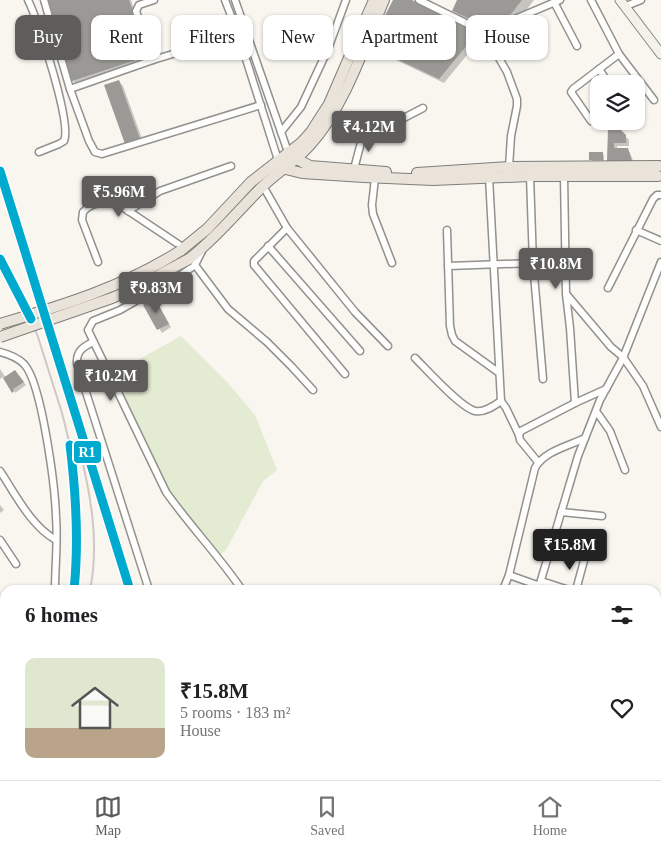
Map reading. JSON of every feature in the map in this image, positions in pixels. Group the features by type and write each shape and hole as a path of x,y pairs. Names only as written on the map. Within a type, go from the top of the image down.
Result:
{"main road":[{"path":"0,324 55,307 144,273 182,250 207,229 251,182 301,143 311,132 329,104 374,0"},
{"path":"0,337 112,298 192,262 263,186 286,169 311,145 331,116 344,91 384,0"},
{"path":"623,3 659,48"},
{"path":"288,152 310,166 408,173 509,167 660,172"},
{"path":"278,160 286,169 312,175 433,180 660,172"}],"street":[{"path":"28,0 50,59 66,127 64,140 39,152"},
{"path":"44,0 70,89 95,152 102,154 261,105"},
{"path":"137,15 136,11 139,5 154,0"},
{"path":"225,0 231,15"},
{"path":"236,0 288,152"},
{"path":"281,132 301,107 328,49 346,0"},
{"path":"420,0 466,23"},
{"path":"591,0 619,54 654,100"},
{"path":"623,3 641,0"},
{"path":"524,15 557,1 577,46"},
{"path":"592,75 619,54"},
{"path":"70,89 153,60"},
{"path":"246,60 278,160"},
{"path":"499,60 517,99 511,136 509,167"},
{"path":"599,69 603,75"},
{"path":"590,76 571,92 590,119"},
{"path":"331,116 369,133 375,133 423,108"},
{"path":"354,169 364,131"},
{"path":"128,211 160,191 231,166"},
{"path":"530,176 533,262 543,379"},
{"path":"564,176 566,294 575,403"},
{"path":"489,177 501,401 520,440 538,462"},
{"path":"375,178 373,214 392,263"},
{"path":"263,186 287,228 354,312 388,346"},
{"path":"608,288 653,199 661,194"},
{"path":"98,262 82,220 83,212 94,203 108,202 118,204 182,250"},
{"path":"287,228 254,261 256,269 345,374"},
{"path":"447,230 450,326 452,335 455,341 498,372"},
{"path":"636,230 661,241"},
{"path":"268,246 360,351"},
{"path":"239,585 226,567 180,513 166,492 88,330 93,321 141,299 181,275 192,262 228,309 267,342 313,390"},
{"path":"448,266 533,262"},
{"path":"540,585 578,456 596,410 623,358 661,262"},
{"path":"566,294 611,347 623,358 642,386 661,425"},
{"path":"93,342 78,352 77,364 147,585"},
{"path":"0,352 13,356 23,363 29,372 38,397 50,464 56,516 55,585"},
{"path":"415,358 460,402 475,411 487,410 501,401"},
{"path":"518,435 522,431 575,403 606,389"},
{"path":"596,410 610,431 625,470"},
{"path":"505,585 538,462 544,456 585,438"},
{"path":"0,472 41,530 56,540"},
{"path":"562,512 602,516"},
{"path":"0,540 16,564"},
{"path":"577,585 585,558"},
{"path":"509,574 537,585"}],"green space":[{"path":"181,336 228,383 255,415 277,470 263,481 226,550 219,556 172,498 111,375"}],"building":[{"path":"45,0 129,0 134,15 91,15 91,60 136,60 72,81 65,60 81,60 81,15 50,15"},
{"path":"393,0 412,0 443,15 385,15"},
{"path":"457,0 522,0 509,15 466,15 466,17 452,11"},
{"path":"456,21 466,26 466,46 456,59"},
{"path":"399,60 455,60 439,79"},
{"path":"119,80 140,139 125,144 104,85"},
{"path":"608,130 621,130 626,135 626,143 614,143 614,148 628,148 632,161 607,161"},
{"path":"589,152 603,152 603,160 589,160"},
{"path":"155,298 169,324 157,330 143,305"},
{"path":"15,370 24,382 13,389 12,393 3,378"}],"railway":[{"path":"0,171 33,277"},
{"path":"0,259 30,317 38,337 70,445 76,513 74,585"},
{"path":"78,443 90,498 94,535 91,585"}],"transit line":[{"name":"R1","path":"0,171 128,585"},
{"name":"R1","path":"0,259 31,319"},
{"name":"R1","path":"70,445 76,518 74,585"}]}
